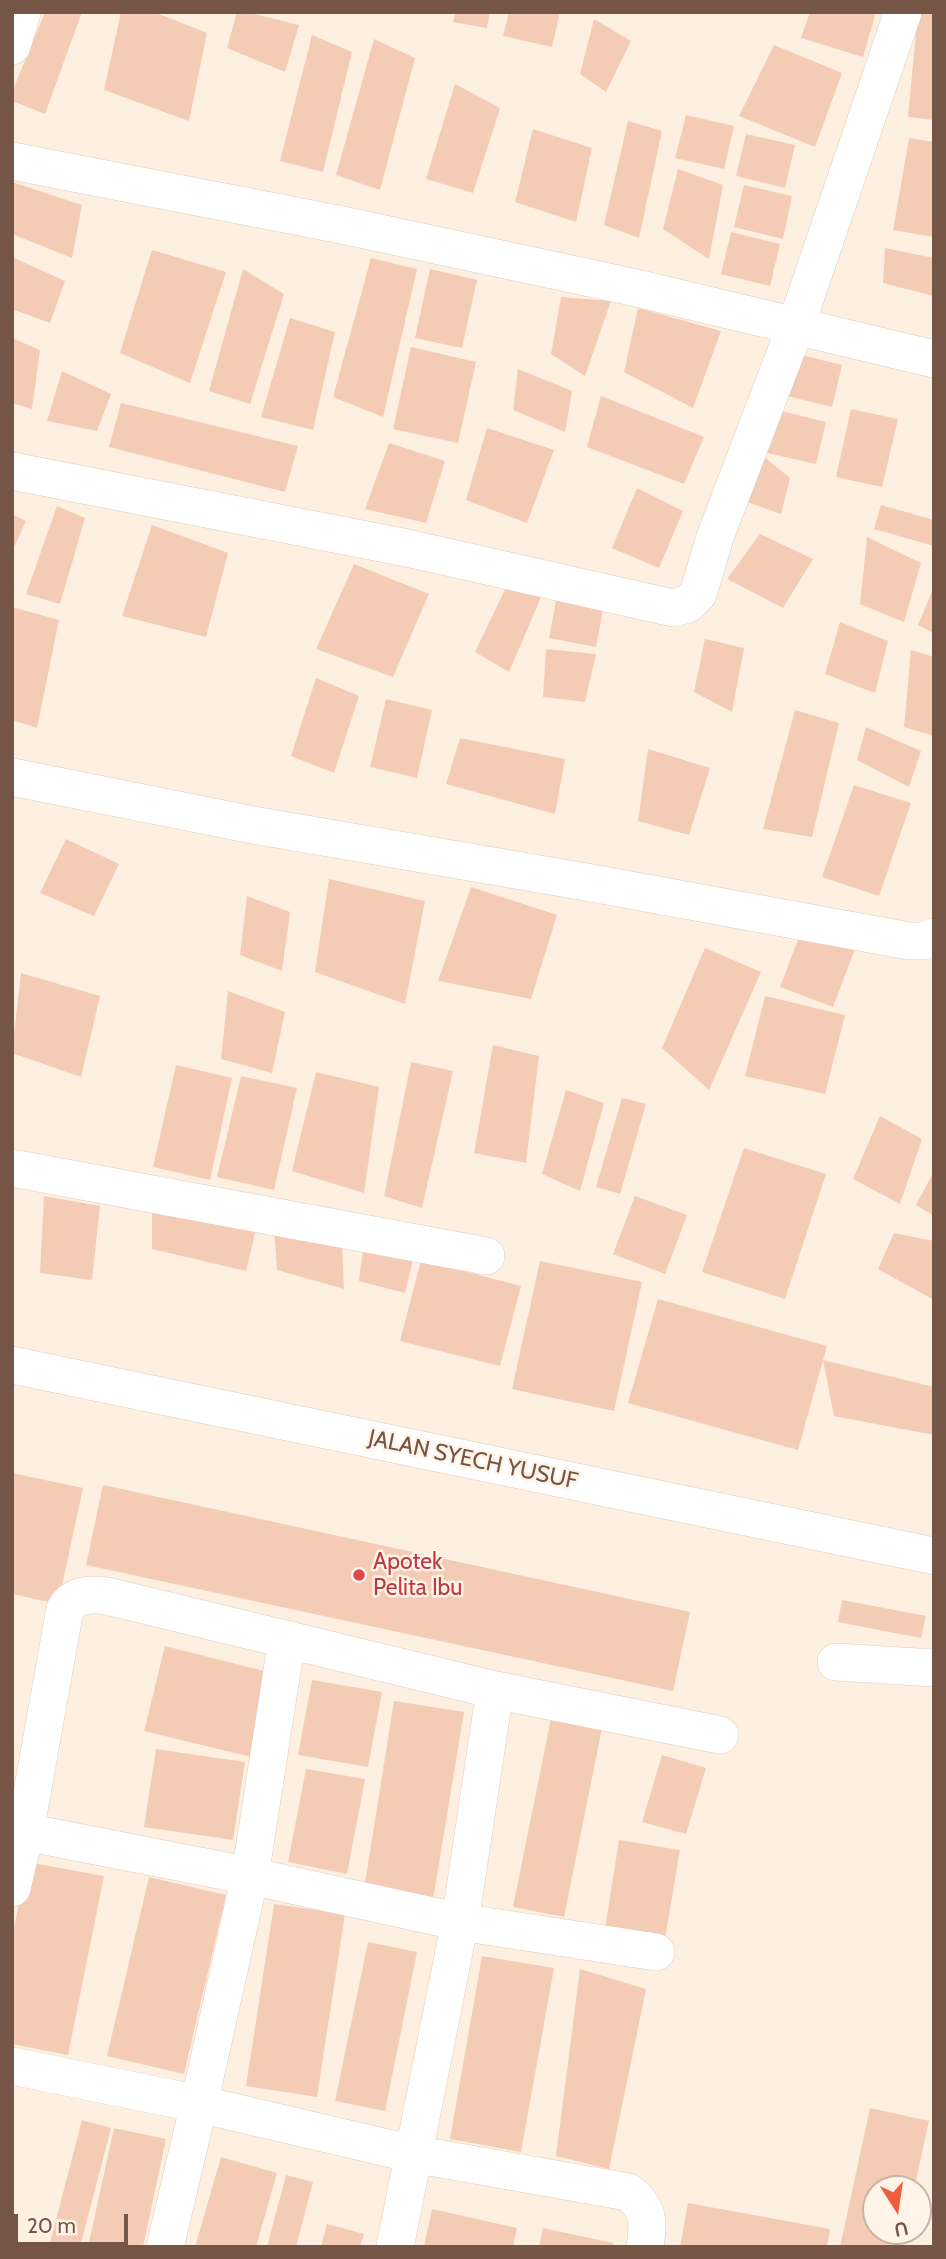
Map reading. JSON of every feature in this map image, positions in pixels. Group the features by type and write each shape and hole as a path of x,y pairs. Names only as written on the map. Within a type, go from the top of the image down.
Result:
{"street":[{"path":"12,46 22,12"},
{"path":"12,471 407,548 673,608 688,604 698,594 715,537 795,328 903,12"},
{"path":"12,160 632,287 934,359"},
{"path":"12,778 253,825 909,941 923,942 934,937"},
{"path":"12,1168 485,1256"},
{"name":"JALAN SYECH YUSUF","path":"12,1365 934,1556"},
{"path":"12,1888 25,1832 65,1609 80,1597 91,1594 107,1595 495,1690 720,1735"},
{"path":"165,2247 250,1876 287,1639"},
{"path":"836,1662 934,1668"},
{"path":"395,2247 460,1922 495,1690"},
{"path":"25,1832 250,1876 460,1922 656,1952"},
{"path":"12,2066 199,2104 413,2154 628,2192 641,2202 646,2215 648,2230 645,2247"}],"building":[{"path":"45,12 82,12 45,114 12,101 12,92"},
{"path":"121,12 154,12 207,33 189,121 104,90"},
{"path":"237,12 299,25 285,72 227,48"},
{"path":"455,12 490,12 487,28 453,22"},
{"path":"509,12 560,12 552,47 503,36"},
{"path":"810,12 876,12 863,57 801,38"},
{"path":"918,12 934,12 934,120 908,117"},
{"path":"594,19 631,41 606,92 580,74"},
{"path":"312,35 352,52 323,172 280,161"},
{"path":"374,39 415,58 380,190 336,175"},
{"path":"774,45 842,73 815,147 739,116"},
{"path":"455,84 500,108 473,193 426,179"},
{"path":"686,115 734,126 724,169 675,158"},
{"path":"628,121 662,131 639,238 604,225"},
{"path":"533,129 592,148 576,222 515,202"},
{"path":"746,134 795,145 785,188 736,176"},
{"path":"909,138 934,142 934,237 893,230"},
{"path":"678,169 723,185 709,259 663,229"},
{"path":"12,182 82,205 72,258 12,234"},
{"path":"744,185 792,196 783,239 734,227"},
{"path":"731,232 780,244 770,286 721,274"},
{"path":"885,248 934,258 934,296 883,283"},
{"path":"152,250 226,272 190,383 120,353"},
{"path":"12,257 65,281 50,323 12,309"},
{"path":"371,258 417,269 383,417 333,397"},
{"path":"243,269 284,294 250,404 209,391"},
{"path":"430,269 477,280 462,348 415,338"},
{"path":"561,297 611,301 585,376 551,354"},
{"path":"638,308 721,331 693,408 624,372"},
{"path":"290,318 335,332 313,430 261,417"},
{"path":"12,338 40,350 32,409 12,403"},
{"path":"411,347 476,362 458,443 393,429"},
{"path":"793,353 842,365 832,407 783,395"},
{"path":"518,369 572,391 565,432 513,410"},
{"path":"62,371 111,394 97,431 47,421"},
{"path":"601,396 704,437 684,484 587,447"},
{"path":"121,403 298,446 285,492 109,447"},
{"path":"851,409 898,419 882,487 836,477"},
{"path":"777,410 826,422 816,464 767,453"},
{"path":"487,428 554,450 527,523 466,500"},
{"path":"389,443 445,461 426,523 365,509"},
{"path":"763,456 790,478 781,514 747,502"},
{"path":"637,488 683,511 659,568 612,548"},
{"path":"881,505 934,520 934,546 874,529"},
{"path":"57,506 85,518 60,604 26,594"},
{"path":"12,514 26,521 12,552"},
{"path":"152,525 228,553 206,637 122,616"},
{"path":"760,534 813,559 783,608 727,579"},
{"path":"867,537 921,563 904,622 860,604"},
{"path":"354,564 429,594 393,677 316,649"},
{"path":"511,577 542,595 509,672 475,652"},
{"path":"934,586 934,633 918,625"},
{"path":"558,590 605,599 596,647 549,638"},
{"path":"12,607 59,620 37,728 12,720"},
{"path":"840,622 888,641 875,693 825,674"},
{"path":"705,639 744,648 732,712 694,692"},
{"path":"546,649 596,654 585,702 543,697"},
{"path":"911,650 934,657 934,736 904,727"},
{"path":"316,678 359,696 334,773 291,756"},
{"path":"386,699 432,710 417,778 370,767"},
{"path":"795,710 839,723 812,837 763,829"},
{"path":"866,727 921,751 909,787 857,760"},
{"path":"460,738 565,759 555,814 446,784"},
{"path":"648,749 710,768 689,835 638,821"},
{"path":"854,785 911,803 879,896 822,877"},
{"path":"66,839 119,864 94,916 40,893"},
{"path":"329,879 425,901 405,1004 315,972"},
{"path":"471,887 557,915 531,999 438,981"},
{"path":"247,896 290,912 282,971 240,955"},
{"path":"802,929 855,949 833,1007 780,987"},
{"path":"705,948 761,972 709,1090 662,1048"},
{"path":"21,973 100,996 81,1077 12,1053"},
{"path":"228,991 285,1012 272,1073 221,1059"},
{"path":"765,996 845,1015 825,1094 745,1076"},
{"path":"493,1045 539,1056 526,1163 474,1153"},
{"path":"411,1062 453,1071 422,1208 384,1196"},
{"path":"176,1065 232,1078 210,1180 153,1167"},
{"path":"316,1072 379,1087 364,1193 292,1171"},
{"path":"241,1076 297,1088 274,1190 217,1177"},
{"path":"566,1090 604,1103 580,1191 542,1174"},
{"path":"622,1098 646,1104 620,1194 596,1187"},
{"path":"880,1116 922,1139 900,1204 853,1179"},
{"path":"744,1148 826,1174 785,1299 702,1272"},
{"path":"934,1171 934,1216 916,1205"},
{"path":"44,1196 100,1206 92,1280 40,1273"},
{"path":"635,1196 687,1215 665,1274 613,1254"},
{"path":"152,1212 257,1225 246,1271 152,1249"},
{"path":"274,1228 342,1242 344,1289 277,1270"},
{"path":"894,1233 934,1241 934,1300 878,1269"},
{"path":"364,1241 415,1251 405,1293 359,1281"},
{"path":"421,1260 521,1286 500,1366 400,1341"},
{"path":"540,1261 642,1282 614,1411 512,1389"},
{"path":"658,1299 827,1346 798,1450 628,1403"},
{"path":"823,1360 934,1387 934,1435 834,1416"},
{"path":"12,1473 83,1488 58,1604 12,1594"},
{"path":"103,1485 690,1612 673,1691 86,1565"},
{"path":"842,1600 926,1616 921,1638 838,1622"},
{"path":"165,1646 272,1673 251,1757 144,1731"},
{"path":"312,1680 382,1692 368,1767 298,1755"},
{"path":"394,1701 464,1712 433,1900 364,1889"},
{"path":"552,1713 603,1723 564,1917 513,1907"},
{"path":"156,1749 245,1762 233,1840 144,1827"},
{"path":"662,1755 706,1768 686,1834 642,1822"},
{"path":"306,1769 365,1779 347,1874 288,1862"},
{"path":"619,1840 680,1850 665,1939 605,1929"},
{"path":"27,1862 104,1876 68,2055 12,2044 12,1938"},
{"path":"149,1877 226,1895 184,2074 107,2056"},
{"path":"274,1904 345,1914 317,2097 246,2086"},
{"path":"368,1942 417,1952 385,2111 335,2101"},
{"path":"482,1956 554,1968 521,2152 450,2139"},
{"path":"580,1969 646,1989 609,2169 556,2156"},
{"path":"870,2108 929,2121 917,2175 862,2175 862,2245 901,2247 840,2247"},
{"path":"82,2120 111,2128 80,2247 49,2247"},
{"path":"114,2128 166,2139 143,2247 88,2247"},
{"path":"221,2157 277,2173 256,2247 195,2247"},
{"path":"286,2175 313,2182 296,2247 267,2247"},
{"path":"688,2203 830,2229 827,2247 680,2247"},
{"path":"432,2209 517,2228 513,2247 424,2247"},
{"path":"327,2224 364,2234 360,2247 321,2247"},
{"path":"543,2228 613,2243 612,2247 539,2247"}],"place":[{"name":"Apotek Pelita Ibu","path":"359,1575"}]}
